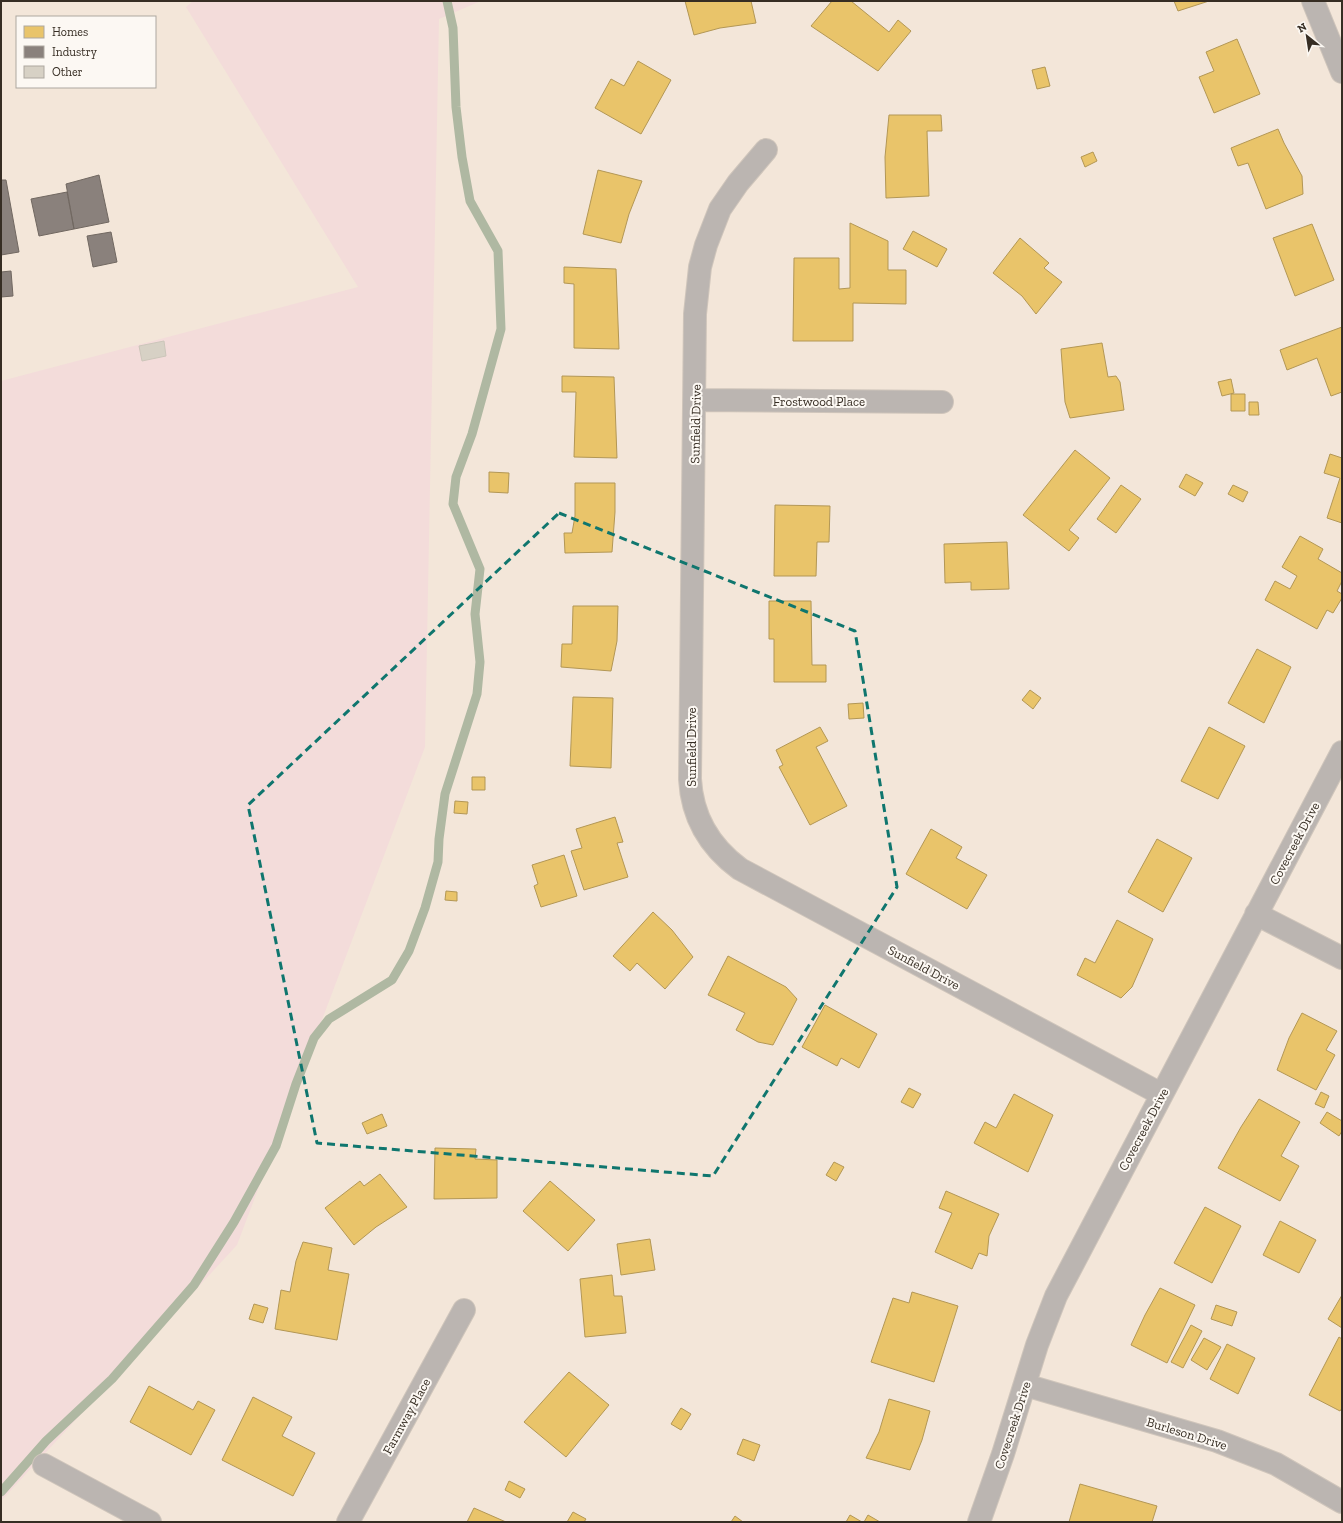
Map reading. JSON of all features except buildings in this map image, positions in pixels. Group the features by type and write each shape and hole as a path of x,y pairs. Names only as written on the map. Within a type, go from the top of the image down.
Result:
{"street":[{"path":"1314,1 1342,72"},
{"name":"Sunfield Drive","path":"766,150 738,183 720,209 706,245 700,267 695,314 690,779 691,795 700,824 717,849 740,869 1161,1094"},
{"name":"Frostwood Place","path":"695,400 942,402"},
{"name":"Covecreek Drive","path":"979,1522 1037,1345 1056,1296 1342,752"},
{"path":"1256,914 1342,958"},
{"name":"Farmway Place","path":"348,1522 464,1310"},
{"name":"Burleson Drive","path":"1025,1385 1217,1441 1276,1464 1342,1502"},
{"path":"44,1466 150,1522"}],"highlighted area":[{"path":"559,513 855,631 897,887 713,1176 317,1143 248,805"}],"shaded area":[{"path":"193,1 481,1 439,19 425,747 237,1245 1,1501 1,381 358,287 186,7"}],"waterway":[{"path":"1,1492 46,1441 112,1379 194,1285 234,1222 276,1146 296,1084 314,1038 329,1019 392,980 409,951 425,908 438,862 439,839 445,794 477,694 480,662 475,614 480,569 453,504 456,477 472,434 501,329 498,251 470,201 462,157 456,107 453,28 447,1"}]}
